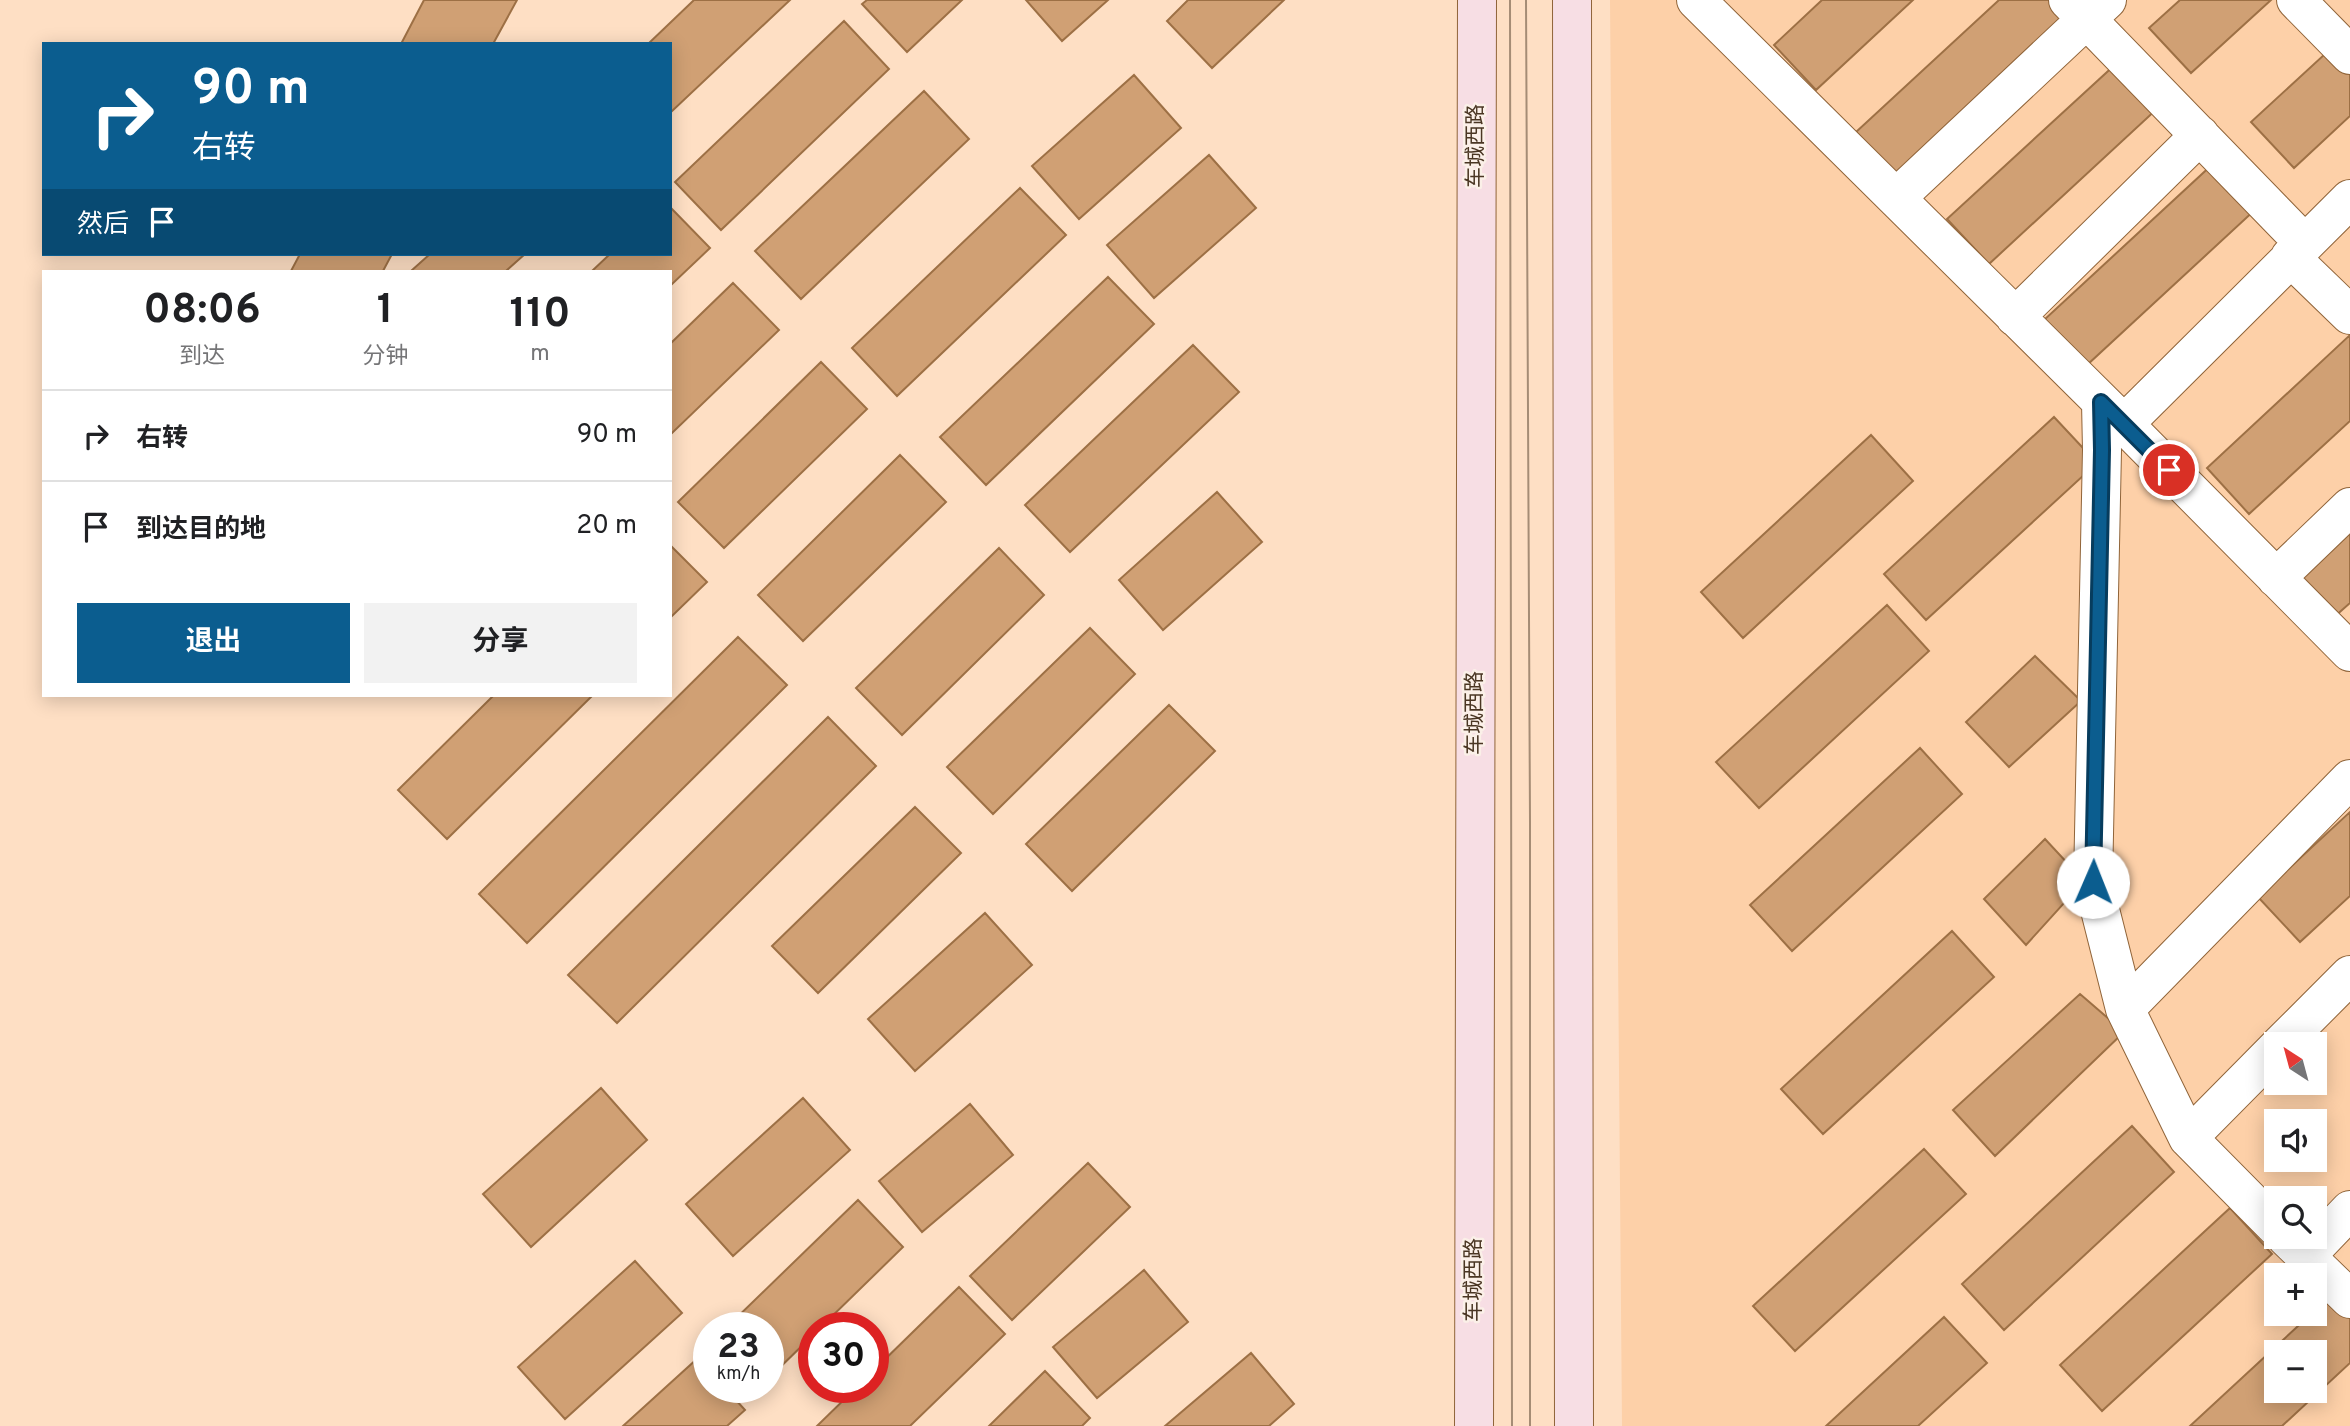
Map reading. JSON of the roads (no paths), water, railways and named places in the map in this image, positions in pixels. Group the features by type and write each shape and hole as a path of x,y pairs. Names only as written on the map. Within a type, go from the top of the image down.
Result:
{"main road":[{"name":"车城西路","path":"1474,1426 1477,0"},
{"path":"1572,0 1574,1426"}],"street":[{"path":"1696,0 2350,652"},
{"path":"2296,0 2350,55"},
{"path":"1896,198 2087,6 2200,135 2350,315"},
{"path":"2015,317 2200,135"},
{"path":"2264,1215 2188,1138 2125,1009 2093,882 2102,450 2112,413 2297,250 2350,199"},
{"path":"2276,578 2350,507"},
{"path":"2125,1009 2350,779"},
{"path":"2294,1032 2350,975"},
{"path":"2188,1138 2264,1062"},
{"path":"2327,1226 2350,1210"},
{"path":"2298,1249 2350,1299"}],"tram line":[{"path":"1510,0 1512,1426"},
{"path":"1526,0 1530,1426"}]}
